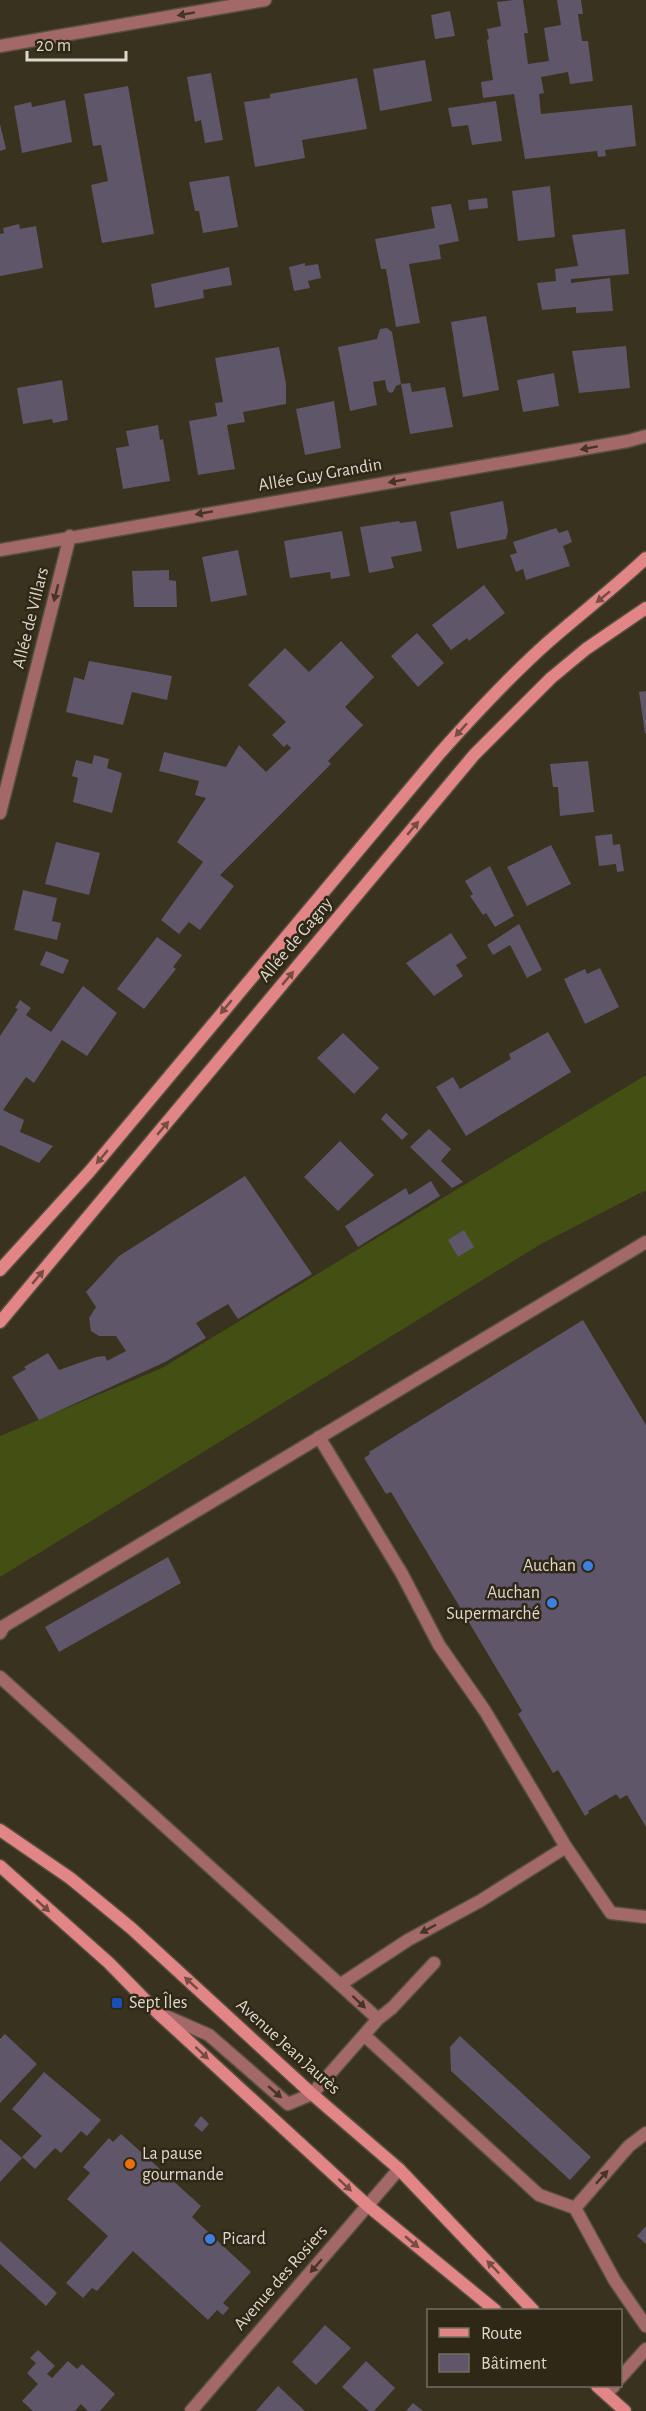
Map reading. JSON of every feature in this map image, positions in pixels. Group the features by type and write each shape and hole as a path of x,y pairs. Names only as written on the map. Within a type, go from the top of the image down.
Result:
{"main road":[{"name":"Allée de Gagny","path":"0,1270 90,1171 456,735 545,645 613,589 646,558"},
{"name":"Allée de Gagny","path":"0,1322 474,755 551,678 586,649 646,608"},
{"name":"Avenue Jean Jaurès","path":"0,1830 70,1878 130,1928 312,2094 399,2169 532,2309"},
{"path":"0,1866 109,1964 158,2013 367,2205 494,2309"},
{"path":"606,2388 625,2411"}],"street":[{"path":"0,46 265,0"},
{"name":"Allée Guy Grandin","path":"0,550 646,436"},
{"name":"Allée de Villars","path":"0,813 70,536"},
{"path":"0,1633 4,1626 646,1242"},
{"path":"319,1437 402,1574 439,1645 485,1712 566,1848 611,1912 646,1917"},
{"path":"0,1677 378,2019"},
{"path":"341,1984 408,1940 480,1901 566,1848"},
{"path":"158,2013 209,2035 288,2104 312,2094 378,2019 392,2008 434,1963"},
{"path":"364,2035 539,2195 575,2208 615,2281 646,2326"},
{"path":"575,2208 629,2146 646,2133"},
{"name":"Avenue des Rosiers","path":"191,2411 399,2169"},
{"path":"622,2377 646,2349"}],"green space":[{"path":"646,1075 646,1190 541,1244 0,1577 0,1436 162,1368"}],"building":[{"path":"523,0 528,33 524,33 528,64 549,61 544,28 561,25 557,0 581,0 583,14 578,14 582,41 588,41 593,81 570,84 568,72 541,77 544,93 539,94 541,114 632,105 636,146 605,150 606,156 598,157 597,151 525,159 514,94 483,98 481,82 493,80 487,29 501,26 497,2"},
{"path":"450,11 455,36 435,39 431,15"},
{"path":"425,60 432,101 380,111 373,69"},
{"path":"211,73 223,140 205,143 201,120 195,122 187,77"},
{"path":"357,78 367,129 302,140 305,158 255,167 244,102 270,98 270,94"},
{"path":"128,86 154,234 102,243 91,185 108,181 101,145 93,146 84,94"},
{"path":"65,100 72,142 22,153 14,106 31,102 32,107"},
{"path":"496,101 502,141 472,145 468,125 452,127 448,108"},
{"path":"0,124 6,149 0,151"},
{"path":"229,176 238,227 203,233 199,211 195,211 189,182"},
{"path":"550,186 555,237 518,241 512,191"},
{"path":"487,198 488,208 469,210 468,200"},
{"path":"451,204 459,241 439,245 441,259 409,264 420,323 396,327 386,269 381,269 375,239 435,228 431,207"},
{"path":"19,224 20,229 36,226 43,268 0,276 0,234 4,233 3,228"},
{"path":"625,229 629,274 571,279 571,283 610,278 613,311 576,313 576,307 542,310 537,283 556,281 555,269 578,266 572,235"},
{"path":"305,263 305,266 318,264 321,278 308,281 310,288 294,291 289,267"},
{"path":"229,267 232,285 203,290 204,298 155,308 151,284"},
{"path":"486,316 499,390 463,397 451,322"},
{"path":"387,328 392,332 401,384 390,393 385,380 373,382 377,405 350,411 338,347 377,339 380,329"},
{"path":"626,346 630,388 579,393 572,351"},
{"path":"279,347 286,384 286,404 243,412 245,422 227,425 235,469 198,475 189,421 217,416 215,403 223,402 215,358"},
{"path":"554,373 559,406 523,412 517,380"},
{"path":"62,380 68,420 53,423 52,419 23,424 17,388"},
{"path":"410,383 412,392 445,387 453,427 410,434 401,384"},
{"path":"334,401 341,448 305,455 296,409"},
{"path":"158,425 160,440 163,439 170,481 123,489 116,448 129,446 126,431"},
{"path":"503,501 508,531 506,539 457,549 450,512"},
{"path":"399,521 400,523 416,521 422,551 391,557 394,568 369,573 360,527"},
{"path":"556,528 559,533 568,530 572,542 563,546 570,566 526,580 523,569 516,572 510,555 517,553 513,542"},
{"path":"342,531 350,576 331,579 330,572 290,578 284,541"},
{"path":"238,550 247,595 211,602 202,557"},
{"path":"169,570 169,580 176,581 177,607 134,607 132,571"},
{"path":"484,585 505,613 469,641 467,638 451,650 432,625"},
{"path":"417,633 444,663 418,687 391,656"},
{"path":"341,641 374,677 345,707 363,725 328,761 331,764 220,875 234,886 200,930 189,922 179,934 161,920 203,862 177,842 206,798 195,795 199,781 159,771 164,752 226,767 239,745 266,772 291,748 287,744 284,747 272,735 286,722 248,685 285,648 309,672"},
{"path":"89,661 172,676 167,700 132,692 123,725 66,712 74,677 84,680"},
{"path":"646,691 646,734 645,734 639,692"},
{"path":"94,755 109,759 107,768 122,773 112,813 73,802 78,778 72,776 76,760 92,764"},
{"path":"588,761 594,812 560,816 558,787 553,787 550,764"},
{"path":"612,834 613,845 620,844 624,871 617,872 616,864 599,866 595,836"},
{"path":"56,842 100,853 89,895 45,884"},
{"path":"551,845 571,884 527,906 507,867"},
{"path":"490,866 514,916 495,927 486,913 483,915 470,896 473,894 465,881"},
{"path":"23,890 57,898 52,921 61,923 57,940 14,930"},
{"path":"519,924 542,970 527,978 510,945 493,955 487,945"},
{"path":"451,933 467,958 456,965 463,976 434,996 406,963"},
{"path":"157,937 182,955 173,967 176,969 144,1009 117,989"},
{"path":"46,951 69,960 63,974 40,965"},
{"path":"600,968 619,1007 585,1024 564,979 585,969 587,974"},
{"path":"83,986 117,1013 87,1056 62,1040 34,1083 26,1077 3,1110 24,1120 20,1132 53,1146 39,1163 0,1145 0,1036 18,1009 15,1008 20,1000 31,1008 26,1015 51,1032"},
{"path":"548,1032 571,1072 466,1136 436,1087 453,1077 460,1089 511,1059 509,1054"},
{"path":"343,1033 379,1068 354,1094 317,1058"},
{"path":"386,1113 408,1134 402,1140 381,1119"},
{"path":"429,1129 451,1149 441,1161 463,1182 452,1188 410,1147"},
{"path":"340,1141 374,1175 338,1211 304,1177"},
{"path":"245,1176 312,1274 238,1319 228,1304 196,1323 206,1338 165,1362 39,1420 12,1377 48,1353 59,1370 96,1357 105,1356 107,1361 126,1351 116,1336 99,1336 91,1331 89,1318 96,1307 86,1292 119,1256"},
{"path":"431,1181 440,1196 358,1247 345,1226 406,1188 409,1195"},
{"path":"464,1230 474,1247 458,1257 448,1240"},
{"name":"Auchan Supermarché","path":"583,1320 646,1425 646,1827 627,1795 620,1799 616,1794 588,1811 589,1813 585,1816 558,1770 553,1773 518,1714 522,1711 391,1492 386,1494 364,1458 370,1454 369,1452"},
{"path":"168,1557 181,1583 59,1652 45,1627"},
{"path":"5,2034 37,2064 0,2103 0,2039"},
{"path":"460,2036 591,2157 570,2180 451,2071 450,2047"},
{"path":"44,2072 101,2120 87,2136 81,2131 61,2153 55,2148 35,2169 22,2157 42,2136 12,2109"},
{"path":"201,2116 209,2124 202,2132 194,2125"},
{"path":"121,2134 201,2206 192,2217 251,2272 223,2303 229,2308 223,2315 217,2310 208,2320 133,2251 97,2291 92,2288 83,2298 66,2283 108,2236 67,2199 90,2173 83,2167 109,2138 113,2142"},
{"path":"0,2139 22,2158 0,2182"},
{"path":"646,2226 646,2244 637,2236"},
{"path":"0,2241 57,2293 46,2306 0,2264"},
{"path":"325,2325 351,2348 316,2385 292,2362"},
{"path":"38,2350 55,2366 47,2374 52,2378 68,2361 77,2369 82,2364 115,2394 100,2411 88,2411 81,2404 75,2411 33,2411 22,2401 38,2384 27,2373 36,2363 30,2358"},
{"path":"366,2361 395,2388 374,2411 369,2411 342,2387"},
{"path":"278,2386 305,2411 256,2411"},
{"path":"413,2403 423,2411 406,2411"}],"place":[{"name":"Auchan","path":"588,1566"},
{"name":"Auchan Supermarché","path":"552,1603"},
{"name":"Sept Îles","path":"117,2003"},
{"name":"La pause gourmande","path":"130,2164"},
{"name":"Picard","path":"210,2239"}]}
